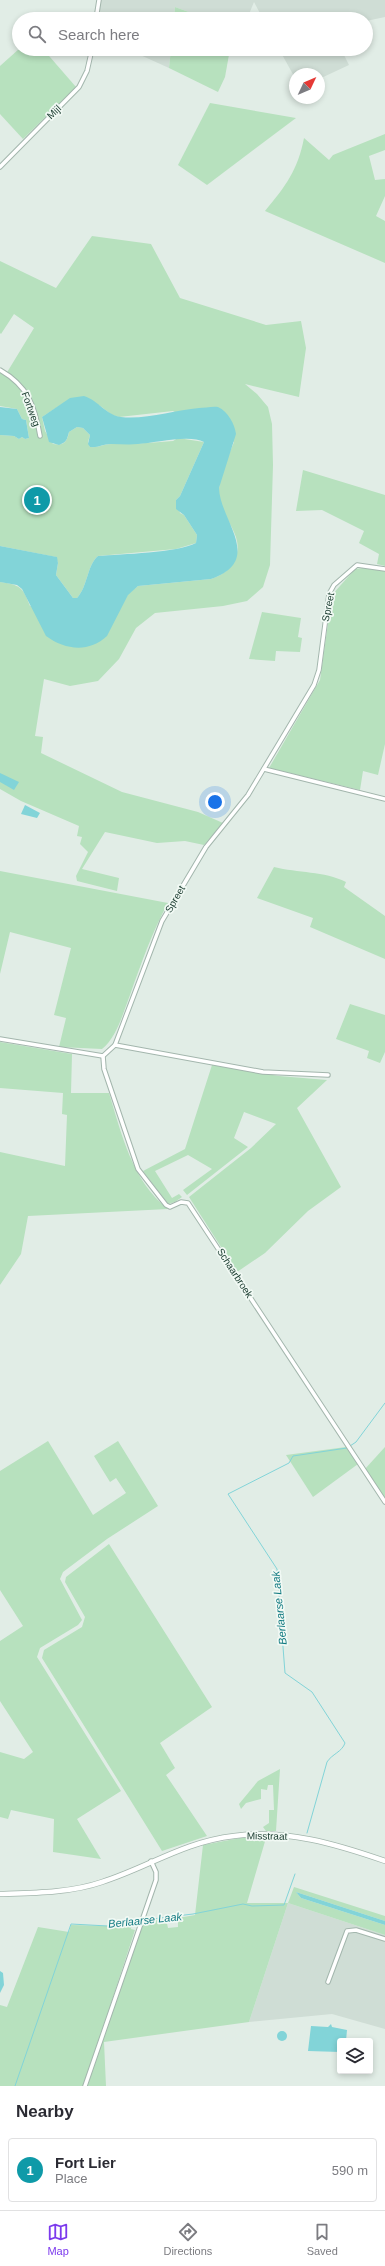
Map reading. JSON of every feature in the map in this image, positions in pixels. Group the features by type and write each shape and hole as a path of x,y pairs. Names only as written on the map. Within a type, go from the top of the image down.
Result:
{"street":[{"path":"97,12 99,0"},
{"name":"Mijl","path":"0,167 79,87 87,71 90,56"},
{"name":"Fortweg","path":"0,370 16,381 24,389 35,415 40,436"},
{"name":"Spreet","path":"103,1056 115,1045 162,921 206,847 244,802 317,677 331,588 357,565 385,568"},
{"path":"264,769 385,800"},
{"path":"0,1039 103,1056"},
{"path":"115,1045 263,1072 328,1075"},
{"name":"Schaarbroek","path":"103,1056 104,1069 141,1174 166,1205 170,1207 181,1202 188,1203 385,1502"},
{"name":"Misstraat","path":"0,1894 87,1886 116,1877 150,1861 207,1841 255,1835 308,1838 339,1846 385,1861"},
{"path":"85,2086 156,1880 156,1872 150,1861"},
{"path":"328,1982 347,1931 356,1930 385,1939"}],"shaded area":[{"path":"100,0 385,0 385,17 373,20 373,12 259,12 254,2 250,12 189,12 175,7 175,12 99,12"},
{"path":"142,56 170,56 169,68"},
{"path":"283,56 344,56 349,65 325,76 325,68 289,68"},
{"path":"288,1903 385,1935 385,2029 332,2014 249,2022"}],"green space":[{"path":"175,7 189,12 175,12"},
{"path":"12,55 49,56 76,87 23,139 0,114 0,66"},
{"path":"170,56 229,56 225,77 218,92 169,68"},
{"path":"210,103 296,118 207,185 178,165"},
{"path":"385,134 385,150 369,156 375,180 385,179 385,196 376,216 385,221 385,263 265,211 290,178 298,160 304,138 329,160 333,155"},
{"path":"92,236 151,244 180,298 266,325 301,321 306,348 299,397 245,384 257,394 268,407 272,424 273,465 270,565 263,587 247,601 223,606 155,613 136,628 119,659 98,681 70,686 44,679 35,736 43,737 41,753 122,792 198,812 223,823 204,845 185,841 157,843 105,832 82,869 119,878 117,891 77,881 76,876 88,852 80,844 82,837 77,836 79,826 21,801 0,789 0,582 12,584 20,588 30,606 119,610 128,594 138,586 211,579 222,574 234,561 238,544 236,536 224,514 219,498 221,478 234,442 173,411 119,417 112,415 99,405 62,404 42,417 45,431 53,444 62,444 67,438 69,432 77,427 83,428 90,435 88,442 90,447 108,444 173,441 178,438 204,442 180,496 176,500 180,513 184,515 197,535 196,543 176,549 98,556 94,560 81,593 77,598 73,598 56,575 58,563 56,557 0,546 0,435 14,436 19,439 22,437 25,439 29,438 26,420 22,419 17,409 0,406 0,371 6,374 34,328 14,314 1,334 0,333 0,261 56,288"},
{"path":"303,470 385,495 385,566 377,564 379,554 359,543 364,531 322,510 296,511"},
{"path":"363,568 385,571 385,744 378,775 363,771 360,790 269,768 320,680 332,595 355,569"},
{"path":"262,612 301,618 298,637 302,638 300,652 276,651 275,661 249,659"},
{"path":"274,867 320,874 338,878 346,882 344,887 385,916 385,959 310,927 313,918 257,898"},
{"path":"0,871 168,903 147,948 116,1031 102,1049 59,1047 66,1018 54,1015 71,948 10,932 0,974"},
{"path":"350,1004 385,1015 385,1052 380,1063 367,1058 369,1051 336,1039"},
{"path":"0,1042 72,1054 71,1093 109,1093 124,1141 137,1171 145,1185 168,1209 28,1216 21,1254 0,1285 0,1152 65,1166 67,1115 62,1114 63,1093 0,1088"},
{"path":"212,1065 279,1076 327,1080 297,1108 341,1187 308,1211 265,1253 237,1272 189,1197 251,1148 276,1124 244,1112 234,1138 248,1147 187,1195 183,1190 212,1169 188,1155 155,1171 172,1198 179,1194 182,1197 175,1202 168,1204 143,1171 185,1149"},
{"path":"48,1441 93,1515 126,1493 116,1478 110,1482 94,1456 118,1441 158,1506 107,1539 63,1572 60,1579 82,1620 78,1625 40,1648 37,1657 121,1791 77,1819 101,1859 53,1852 54,1819 11,1810 8,1819 0,1817 0,1752 24,1759 33,1752 0,1701 0,1641 23,1626 0,1590 0,1471"},
{"path":"346,1447 358,1464 313,1497 286,1455"},
{"path":"385,1447 385,1499 365,1469"},
{"path":"109,1544 212,1707 160,1743 175,1768 166,1775 207,1836 162,1851 42,1658 44,1650 82,1627 85,1617 65,1582 66,1577"},
{"path":"280,1769 276,1831 266,1831 263,1827 269,1823 269,1810 274,1810 273,1785 268,1785 267,1790 261,1789 261,1799 246,1803 241,1809 239,1804 258,1781"},
{"path":"240,1838 266,1838 247,1903 288,1903 249,2022 104,2042 106,2086 87,2086 141,1921 166,1919 168,1928 178,1927 178,1918 195,1915 203,1845"},
{"path":"294,1887 385,1916 385,1921 296,1892 301,1898 385,1925 385,1935 288,1903"},
{"path":"132,1921 131,1929 135,1930 84,2086 0,2086 0,2005 7,2007 38,1927 69,1932 71,1925 114,1926"}],"water":[{"path":"84,396 94,401 111,414 121,417 140,417 190,409 214,407 222,409 228,415 233,423 236,434 219,488 221,501 236,539 238,551 235,561 227,571 211,579 138,586 128,595 107,636 93,645 77,648 69,647 53,641 46,636 22,589 17,585 0,582 0,546 57,557 58,563 56,575 73,598 77,598 81,593 94,560 98,556 163,551 196,543 197,535 184,515 176,509 176,500 180,496 204,442 198,440 181,439 138,444 108,444 90,447 88,444 90,435 83,428 77,427 69,432 64,443 59,445 49,442 42,417 70,398"},
{"path":"0,407 17,409 22,419 26,420 29,438 25,439 22,437 19,439 14,436 0,435"},
{"path":"0,773 19,782 14,790 0,782"},
{"path":"25,805 40,813 37,818 21,814"},
{"path":"296,1892 385,1921 385,1925 301,1898"},
{"path":"0,1971 3,1973 4,1985 0,1993"},
{"path":"331,2024 332,2027 347,2030 346,2038 337,2038 337,2052 308,2051 311,2026 328,2027"},
{"path":"280,2031 284,2031 286,2032 286,2040 280,2041 277,2038 277,2034"}],"waterway":[{"name":"Berlaarse Laak","path":"350,1446 356,1442 385,1403"},
{"name":"Berlaarse Laak","path":"307,1833 327,1762 342,1749 345,1743 312,1692 285,1673 277,1569 228,1494 289,1463 293,1456 347,1448"},
{"name":"Berlaarse Laak","path":"144,1920 193,1914 243,1904 252,1906 284,1905 295,1874"},
{"name":"Berlaarse Laak","path":"15,2086 71,1924 108,1926 140,1920"}],"place":[{"name":"Fort Lier","path":"37,500"}]}
